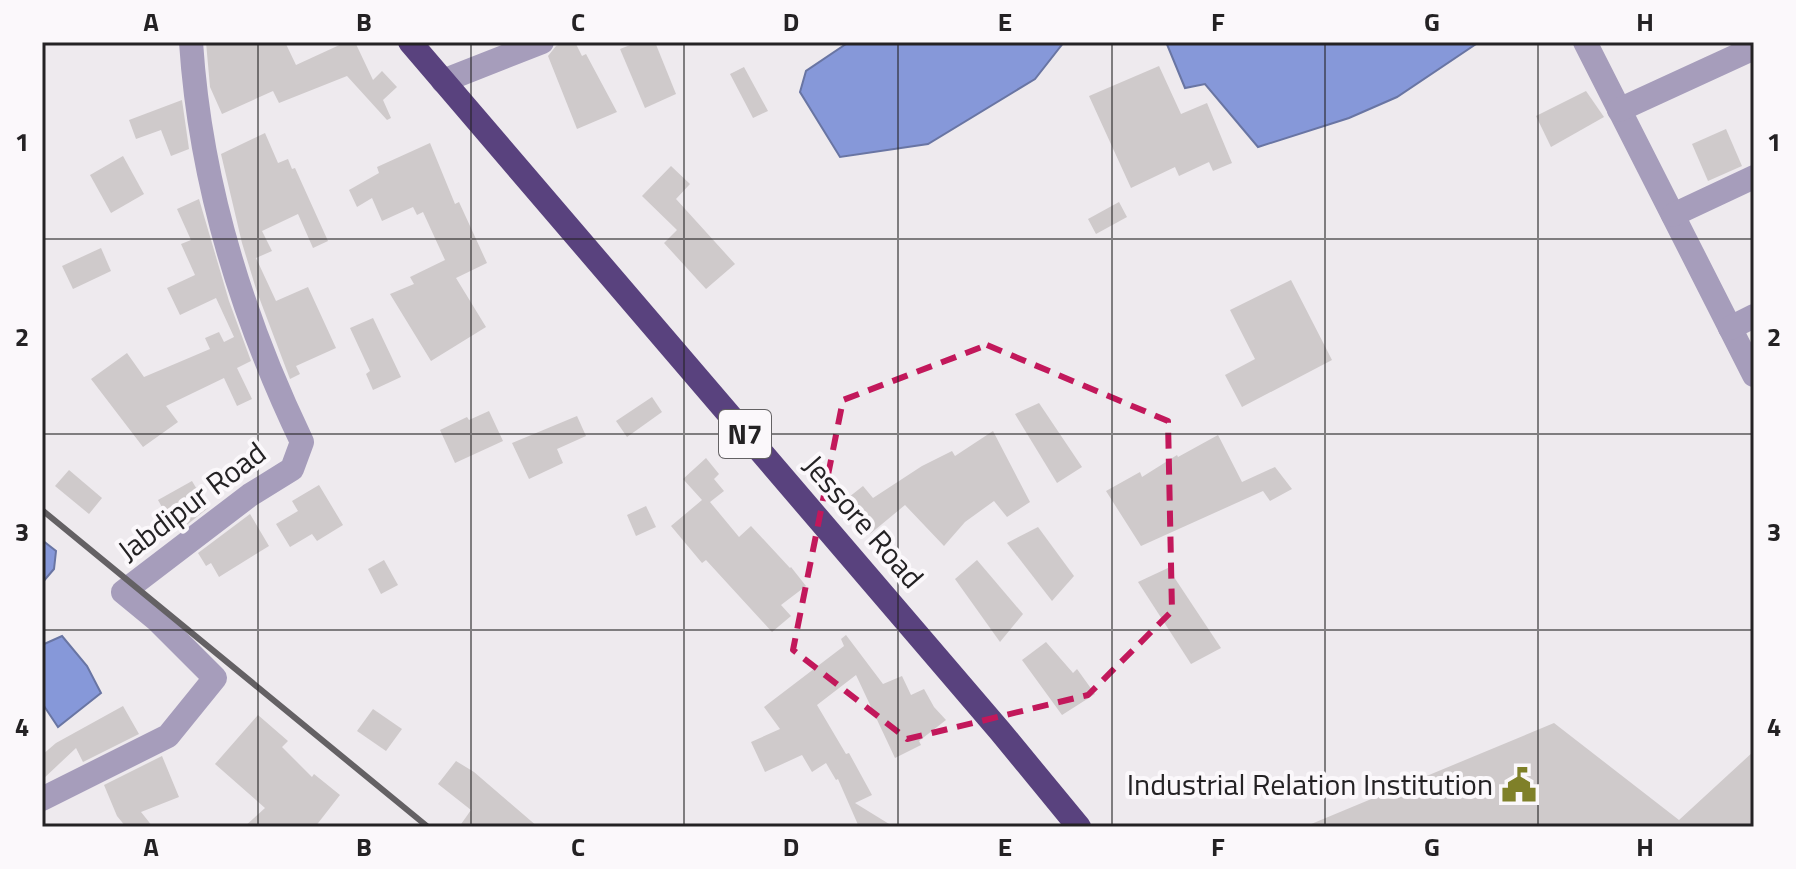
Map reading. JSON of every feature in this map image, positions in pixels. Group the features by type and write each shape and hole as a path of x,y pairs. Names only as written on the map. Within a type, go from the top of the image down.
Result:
{"highway":[{"name":"Jessore Road","path":"410,42 1079,827"}],"street":[{"name":"Jabdipur Road","path":"42,799 168,736 215,678 157,620 123,592 250,495 292,469 302,442 254,331 214,198 195,102 191,42"},
{"path":"443,81 542,42"},
{"path":"1585,42 1754,375"},
{"path":"1619,110 1754,48"},
{"path":"1673,215 1754,177"},
{"path":"1730,328 1754,316"}],"highlighted area":[{"path":"987,345 1168,421 1172,611 1088,695 907,739 793,650 843,400"}],"water":[{"path":"849,42 1064,42 1035,79 928,144 840,157 800,92 806,71"},
{"path":"1166,42 1479,42 1397,97 1349,118 1258,147 1205,84 1185,88"},
{"path":"42,540 56,551 54,569 42,583"},
{"path":"62,636 87,666 101,693 58,727 42,703 42,645"}],"building":[{"path":"206,42 285,42 296,65 346,42 355,42 373,80 382,71 397,87 383,100 391,118 387,120 347,76 279,103 273,91 222,114 210,87"},
{"path":"575,42 582,56 586,54 617,112 577,129 548,56 556,46"},
{"path":"638,42 655,42 676,94 645,108 620,49"},
{"path":"1159,66 1181,114 1207,103 1232,163 1213,171 1209,162 1179,176 1175,167 1131,188 1089,96"},
{"path":"744,67 768,111 753,118 730,74"},
{"path":"1586,91 1604,117 1551,147 1536,116"},
{"path":"182,100 189,149 171,156 161,130 136,139 129,120"},
{"path":"1726,129 1742,166 1708,181 1692,144"},
{"path":"265,133 278,163 288,159 292,169 295,168 328,241 313,248 298,214 262,231 272,251 256,258 276,301 308,287 336,348 296,366 300,374 290,379 257,292 221,154"},
{"path":"430,143 455,204 459,202 487,263 456,278 486,327 431,361 390,294 414,284 410,277 445,260 423,212 417,215 413,207 382,221 372,198 357,207 349,190 379,173 377,167"},
{"path":"123,156 144,194 111,213 90,175"},
{"path":"671,166 690,184 676,199 735,264 706,289 664,243 677,230 642,196"},
{"path":"199,199 229,301 251,361 237,368 252,399 237,406 224,378 166,406 178,422 143,447 91,379 127,353 144,377 210,349 205,338 219,332 224,342 234,337 216,298 180,315 167,288 195,275 181,244 191,240 177,209"},
{"path":"1119,202 1127,217 1096,234 1088,219"},
{"path":"101,248 111,271 73,289 62,266"},
{"path":"1291,280 1332,360 1242,407 1225,375 1255,359 1230,310"},
{"path":"373,318 401,377 373,390 366,374 370,371 350,328"},
{"path":"652,397 662,412 627,437 616,421"},
{"path":"1039,403 1082,467 1057,483 1015,414"},
{"path":"489,411 503,441 455,463 440,430"},
{"path":"577,416 586,436 557,449 563,463 529,479 512,443"},
{"path":"993,431 1030,502 1007,517 994,501 965,522 944,546 905,505 870,534 844,501 863,486 873,498 922,466 952,451 955,456"},
{"path":"1218,435 1242,482 1275,467 1292,489 1270,501 1263,491 1141,546 1106,491 1140,472 1142,477"},
{"path":"706,458 719,474 714,479 724,491 710,502 739,537 751,526 806,586 781,605 791,616 772,632 706,560 702,563 671,526 702,500 683,479"},
{"path":"69,470 102,498 89,514 55,486"},
{"path":"192,481 208,508 183,528 175,530 158,500"},
{"path":"319,485 343,525 317,541 312,534 290,547 276,524 298,511 292,501"},
{"path":"646,506 656,527 636,536 627,515"},
{"path":"250,514 269,546 219,577 211,563 206,566 198,553"},
{"path":"1038,527 1074,576 1052,601 1007,543"},
{"path":"384,560 398,585 381,594 368,569"},
{"path":"977,560 1023,614 1000,642 955,579"},
{"path":"1168,568 1221,648 1191,664 1138,582"},
{"path":"846,635 883,684 902,676 911,695 924,689 946,720 919,741 921,745 895,758 856,675 817,705 872,795 855,803 894,827 859,827 838,779 826,763 812,772 802,755 765,772 751,742 780,729 764,707 844,646 841,639"},
{"path":"1046,642 1073,673 1077,669 1095,694 1062,715 1022,660"},
{"path":"123,706 139,734 83,762 76,748 42,780 42,755 56,743"},
{"path":"373,709 402,729 386,751 357,731"},
{"path":"258,715 288,741 282,747 312,777 314,774 340,795 315,827 244,827 265,808 215,764"},
{"name":"Industrial Relation Institution","path":"1554,723 1679,820 1754,751 1754,827 1304,827"},
{"path":"162,756 179,797 141,812 153,827 126,827 117,816 104,785"},
{"path":"456,761 474,772 538,827 459,827 471,810 438,784"}],"railway":[{"path":"42,510 428,827"}],"place":[{"name":"Industrial Relation Institution","path":"1519,785"}]}
